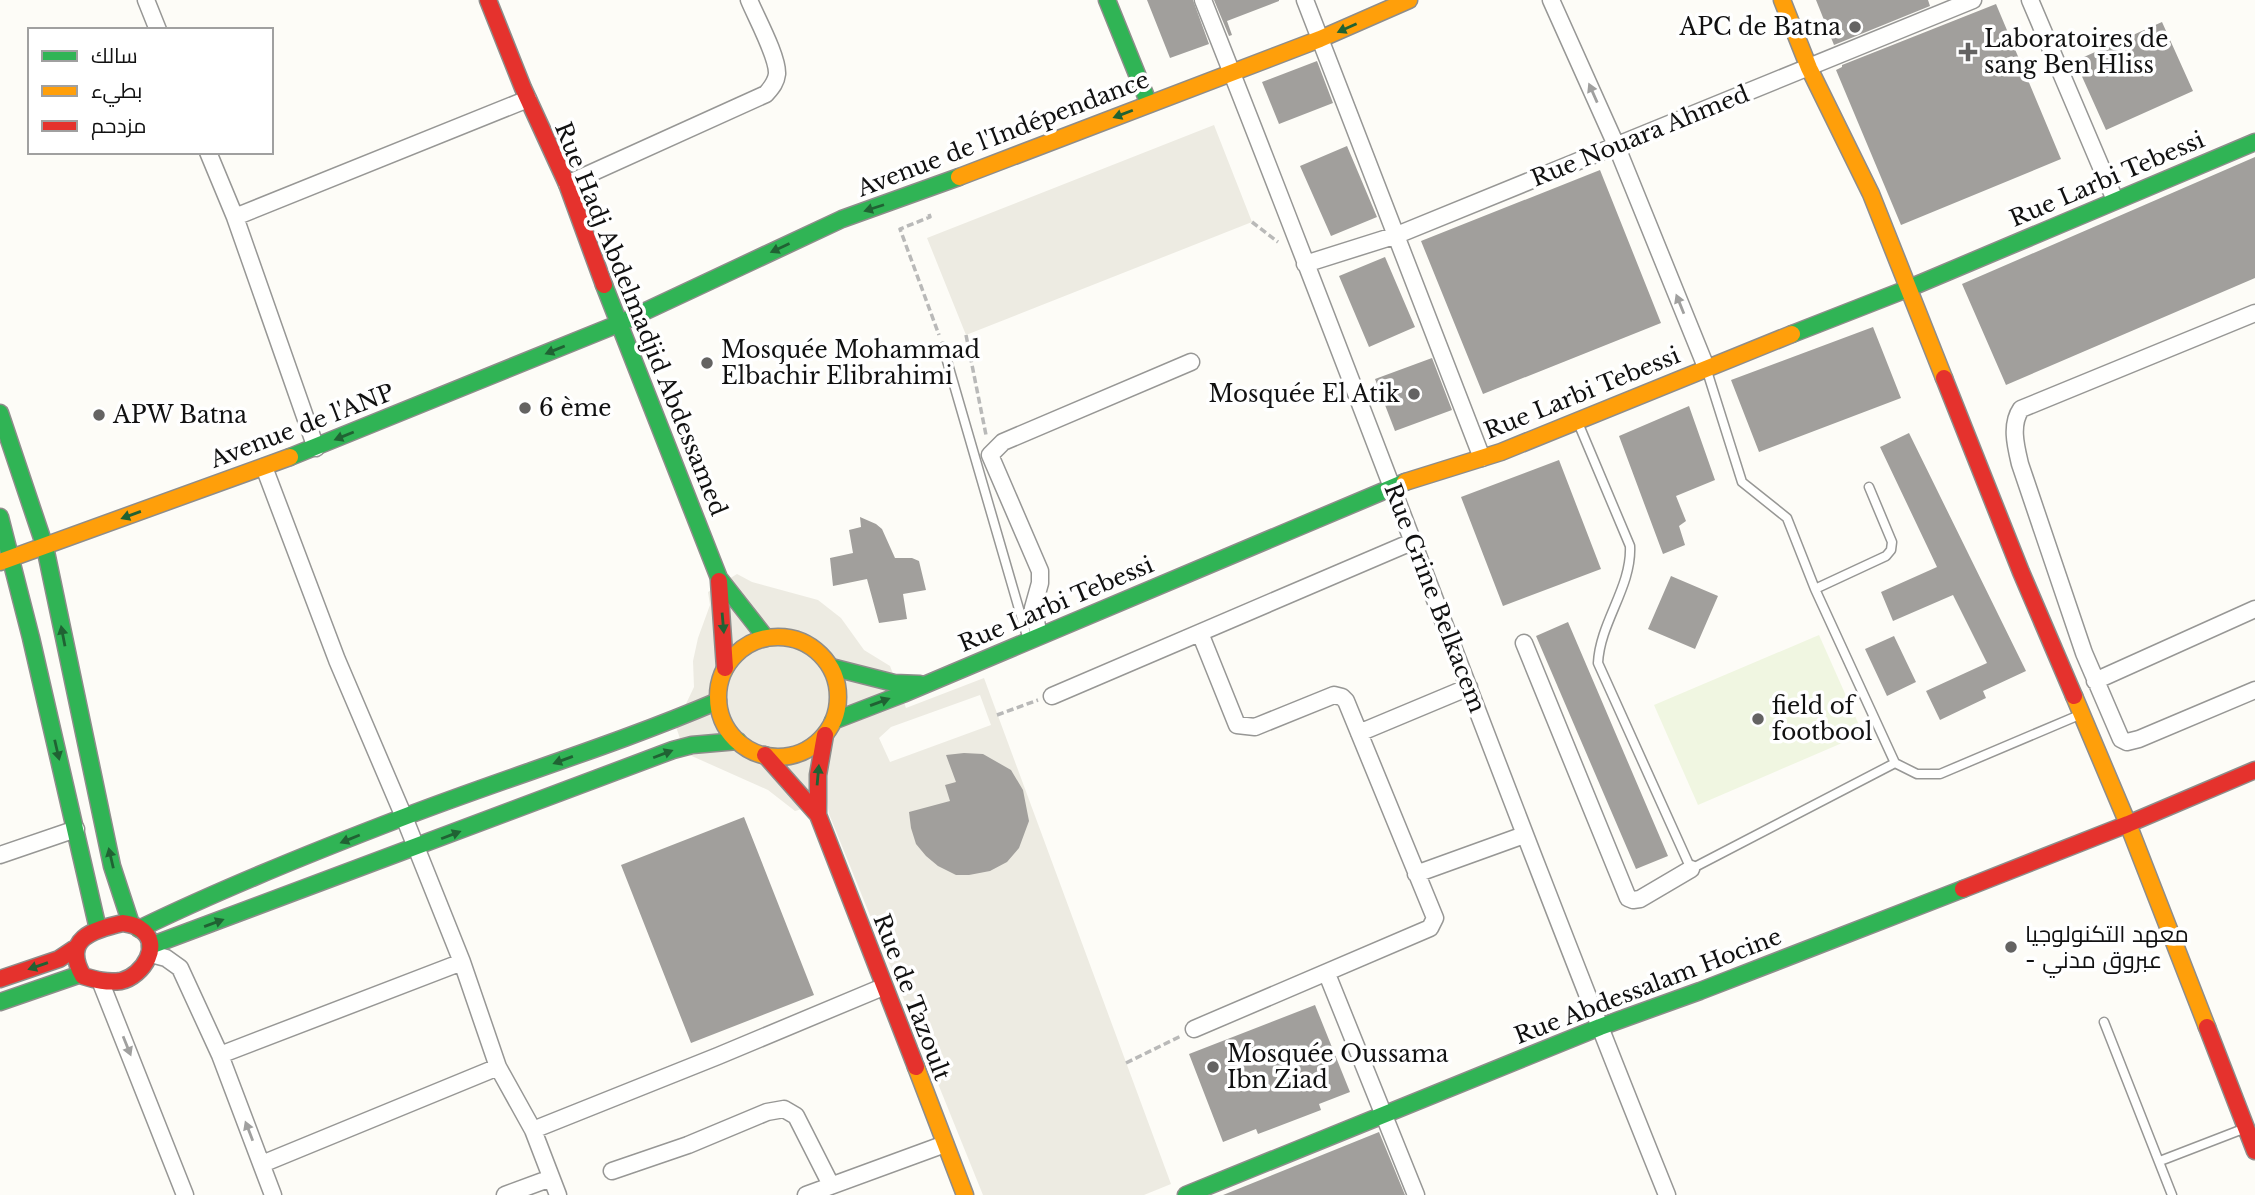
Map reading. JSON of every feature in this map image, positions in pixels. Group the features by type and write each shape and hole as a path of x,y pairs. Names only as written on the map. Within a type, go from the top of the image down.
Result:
{"main road":[{"name":"Rue Hadj Abdelmadjid Abdessamed","path":"488,0 528,99 567,184 618,324 719,578 766,638"},
{"path":"1107,0 1149,104"},
{"name":"Avenue de l'Indépendance","path":"618,324 842,219 920,192 1320,39 1409,0"},
{"path":"1782,0 1809,68 1871,194 1907,289 2128,824 2255,1151"},
{"name":"Rue Larbi Tebessi","path":"829,728 1033,637 1393,486 1482,458 1578,422 1706,367 1907,289 2255,142"},
{"name":"Avenue de l'ANP","path":"5,560 316,448 618,324"},
{"path":"0,413 45,547 112,866 135,926 149,939 151,950 144,970 121,981 101,983 81,974 0,1002"},
{"path":"0,517 5,560 47,707 98,929"},
{"name":"Rue Hadj Abdelmadjid Abdessamed","path":"719,578 725,668"},
{"path":"785,637 803,642 819,653 831,667 837,685 838,703 829,728 812,746 781,757 765,755 750,750 738,741 724,723 718,701 719,684 725,668 736,654 750,644 766,638 785,637"},
{"name":"Rue Larbi Tebessi","path":"831,667 894,683 926,684"},
{"path":"0,979 59,959 74,949 82,938 98,929 123,923 135,926 404,817 662,725 718,701"},
{"path":"47,707 77,704"},
{"name":"Rue de Tazoult","path":"818,815 818,775 829,728"},
{"path":"151,950 673,750 692,745 738,741"},
{"name":"Rue de Tazoult","path":"765,755 818,815 965,1195"},
{"name":"Rue Abdessalam Hocine","path":"1189,1195 1600,1027 1700,991 2128,824 2255,770"},
{"path":"74,949 81,974"}],"street":[{"path":"146,0 158,28"},
{"path":"567,184 770,89 776,80 776,63 748,0"},
{"name":"Rue Grine Belkacem","path":"1203,0 1393,486 1524,835 1667,1195"},
{"path":"1305,0 1482,458"},
{"path":"1552,0 1616,145 1706,367"},
{"name":"Rue Nouara Ahmed","path":"1305,264 1397,235 1973,0"},
{"path":"2030,0 2115,200"},
{"path":"235,217 528,99"},
{"path":"209,154 235,217 316,448"},
{"path":"2255,313 2021,409 2015,437 2020,464 2095,681 2121,739 2127,742 2140,739 2255,690"},
{"path":"1033,637 1033,608 1040,583 1040,571 989,454 1003,442 1191,362"},
{"path":"264,467 337,660 462,962 498,1067 533,1130 558,1195"},
{"path":"1052,696 1414,541"},
{"path":"2095,681 2255,610"},
{"path":"1194,1029 1327,974 1433,925 1434,914 1346,701 1337,695 1255,727 1237,725 1200,633"},
{"path":"1524,643 1628,898 1640,900 1690,869"},
{"path":"1359,733 1469,687"},
{"path":"0,855 76,830"},
{"path":"1416,874 1524,835"},
{"path":"151,950 180,968 220,1055 273,1195"},
{"path":"220,1055 462,962"},
{"path":"1327,974 1416,1195"},
{"path":"101,983 185,1195"},
{"path":"533,1130 883,986"},
{"path":"262,1164 498,1067"},
{"path":"612,1171 688,1145 767,1112 784,1109 796,1116 831,1185"},
{"path":"806,1195 945,1144"},
{"path":"505,1195 551,1178"}],"lane":[{"path":"943,347 1033,637"},
{"path":"1706,367 1742,482 1787,518 1815,589 1895,763 1917,774 1940,774 2081,715"},
{"path":"1578,422 1630,546 1630,563 1600,644 1598,663 1690,869 1895,763"},
{"path":"1815,589 1885,556 1891,550 1892,542 1869,487"},
{"path":"2104,1022 2172,1195"},
{"path":"2160,1161 2246,1128"}],"path":[{"path":"920,192 930,218 900,229 943,347"},
{"path":"966,335 989,454"},
{"path":"997,715 1052,696"},
{"path":"1126,1063 1194,1029"}],"green space":[{"name":"field of footbool","path":"1819,635 1863,734 1698,805 1654,705"}],"shaded area":[{"path":"1214,125 1252,222 966,335 927,238"},
{"path":"737,574 752,582 818,600 841,618 864,650 890,666 906,708 984,678 1171,1184 1144,1195 983,1195 829,814 827,802 795,811 768,790 685,753 674,721 694,687 693,661 710,605 708,592","holes":["980,695 991,725 890,762 879,738 891,727"]}],"building":[{"path":"1147,0 1193,0 1209,44 1170,58"},
{"path":"1214,0 1279,1 1227,21 1232,35 1229,36"},
{"name":"APC de Batna","path":"1816,0 1928,0 1930,6 1834,45"},
{"path":"1996,4 2061,159 1901,225 1836,70 1842,65"},
{"path":"2162,22 2193,91 2106,130 2075,61"},
{"path":"1317,61 1333,103 1279,124 1262,82"},
{"path":"1347,146 1377,217 1331,236 1300,166"},
{"path":"2255,157 2255,278 2006,385 1962,284"},
{"path":"1600,170 1661,323 1483,394 1421,241"},
{"path":"1385,257 1415,327 1369,347 1339,276"},
{"path":"1873,327 1901,398 1759,452 1731,380"},
{"name":"Mosquée El Atik","path":"1432,358 1452,410 1395,431 1375,379"},
{"path":"1689,406 1715,480 1676,496 1686,521 1679,526 1685,545 1663,554 1619,436"},
{"path":"1909,433 2026,671 1983,691 1986,698 1940,720 1926,691 1987,663 1953,595 1893,621 1881,592 1937,567 1880,447"},
{"path":"1559,460 1601,569 1503,606 1461,497"},
{"path":"860,517 882,529 895,558 912,558 919,561 926,590 903,594 907,619 879,623 867,579 833,586 830,558 853,553 849,530 861,527"},
{"path":"1671,576 1718,596 1695,649 1648,629"},
{"path":"1568,622 1668,856 1636,869 1536,636"},
{"path":"1894,636 1916,682 1887,696 1865,649"},
{"path":"983,754 1011,770 1023,790 1029,821 1019,848 1007,862 990,871 956,875 938,866 916,844 909,812 950,801 945,785 956,782 946,755"},
{"path":"744,817 814,995 691,1043 621,865"},
{"path":"1315,1005 1350,1092 1319,1104 1321,1110 1258,1134 1256,1129 1223,1142 1189,1054"},
{"path":"1379,1132 1405,1195 1223,1195"}],"traffic: fast":[{"path":"1107,0 1149,104"},
{"path":"1792,334 1907,289 2255,142"},
{"path":"290,457 618,324 842,219 959,177"},
{"path":"604,285 719,578 766,638"},
{"path":"0,413 45,547 112,866 131,924"},
{"path":"833,721 1405,482"},
{"path":"0,517 31,638 98,929"},
{"path":"831,667 894,683 920,684"},
{"path":"139,929 237,884 337,843 718,701"},
{"path":"150,946 673,750 692,745 738,741"},
{"path":"1186,1195 1600,1027 1963,889"},
{"path":"0,1002 81,974"}],"traffic: slow":[{"path":"959,177 1320,39 1409,0"},
{"path":"1782,0 1809,68 1871,194 1944,378"},
{"path":"1405,482 1501,452 1792,334"},
{"path":"0,562 290,457"},
{"path":"778,637 801,642 820,655 833,674 838,697 833,720 820,739 801,752 778,757 755,752 736,739 723,720 718,697 723,674 736,655 755,642 778,637"},
{"path":"2074,696 2128,824 2207,1027"},
{"path":"916,1067 965,1195"}],"traffic: jam":[{"path":"488,0 523,88 567,184 604,285"},
{"path":"1944,378 2021,572 2074,696"},
{"path":"719,581 725,668"},
{"path":"818,815 818,775 825,735"},
{"path":"765,755 818,815 916,1067"},
{"path":"1963,889 2255,770"},
{"path":"123,923 139,928 150,942 148,958 143,966 137,973 121,981 102,981 83,976 77,963 78,945 91,933 123,923"},
{"path":"0,979 59,959 74,949"},
{"path":"2207,1027 2255,1151"}],"place":[{"name":"APC de Batna","path":"1855,27"},
{"name":"Laboratoires de sang Ben Hliss","path":"1968,52"},
{"name":"Mosquée Mohammad Elbachir Elibrahimi","path":"707,363"},
{"name":"Mosquée El Atik","path":"1414,394"},
{"name":"6 ème","path":"525,408"},
{"name":"APW Batna","path":"99,415"},
{"name":"field of footbool","path":"1758,719"},
{"name":"معهد التكنولوجيا - عبروق مدني","path":"2011,947"},
{"name":"Mosquée Oussama Ibn Ziad","path":"1213,1067"}]}
